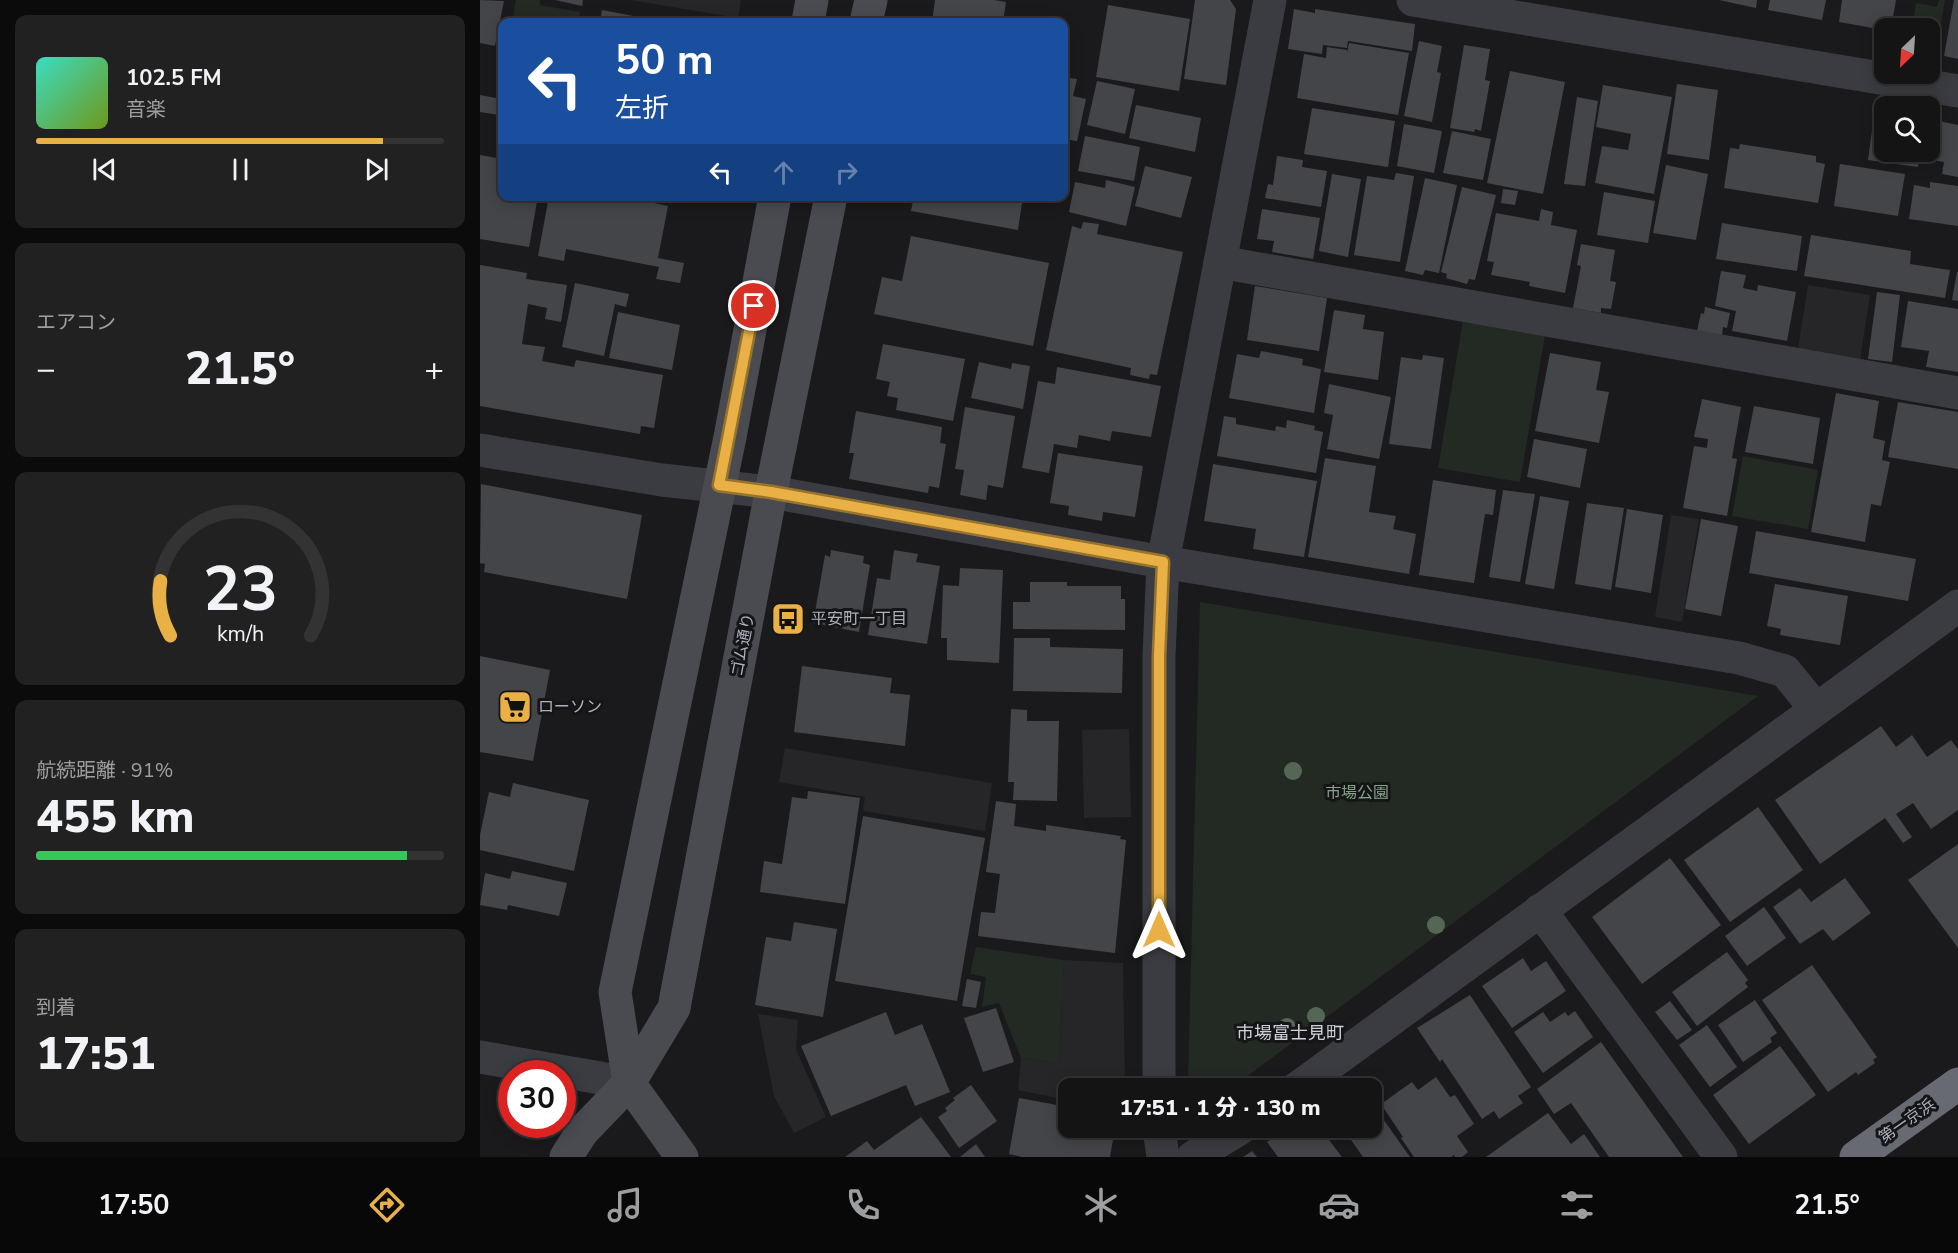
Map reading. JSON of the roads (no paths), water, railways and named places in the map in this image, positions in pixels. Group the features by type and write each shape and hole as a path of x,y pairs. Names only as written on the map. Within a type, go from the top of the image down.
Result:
{"highway":[{"name":"第一京浜","path":"1856,1157 1958,1084"}],"street":[{"path":"809,18 812,0"},
{"path":"867,18 871,0"},
{"path":"1160,1078 1159,656 1163,562 1270,0"},
{"path":"1413,0 1958,91"},
{"path":"682,1157 629,1083 615,992 719,485 774,201"},
{"name":"ゴム通り","path":"566,1157 582,1132 629,1083 674,1008 771,492 830,201"},
{"path":"1220,262 1958,393"},
{"path":"480,450 662,480 771,492 1163,562 1739,658 1785,671 1815,708"},
{"path":"1311,1078 1815,708 1958,606"},
{"path":"1540,910 1721,1157"},
{"path":"480,1057 629,1083"},
{"path":"1161,1138 1163,1157"},
{"path":"1193,1157 1224,1138"}],"place":[{"name":"平安町一丁目","path":"788,619"},
{"name":"ローソン","path":"515,707"}],"district":[{"name":"市場富士見町","path":"1290,1033"}],"park label":[{"name":"市場公園","path":"1357,793"}]}
